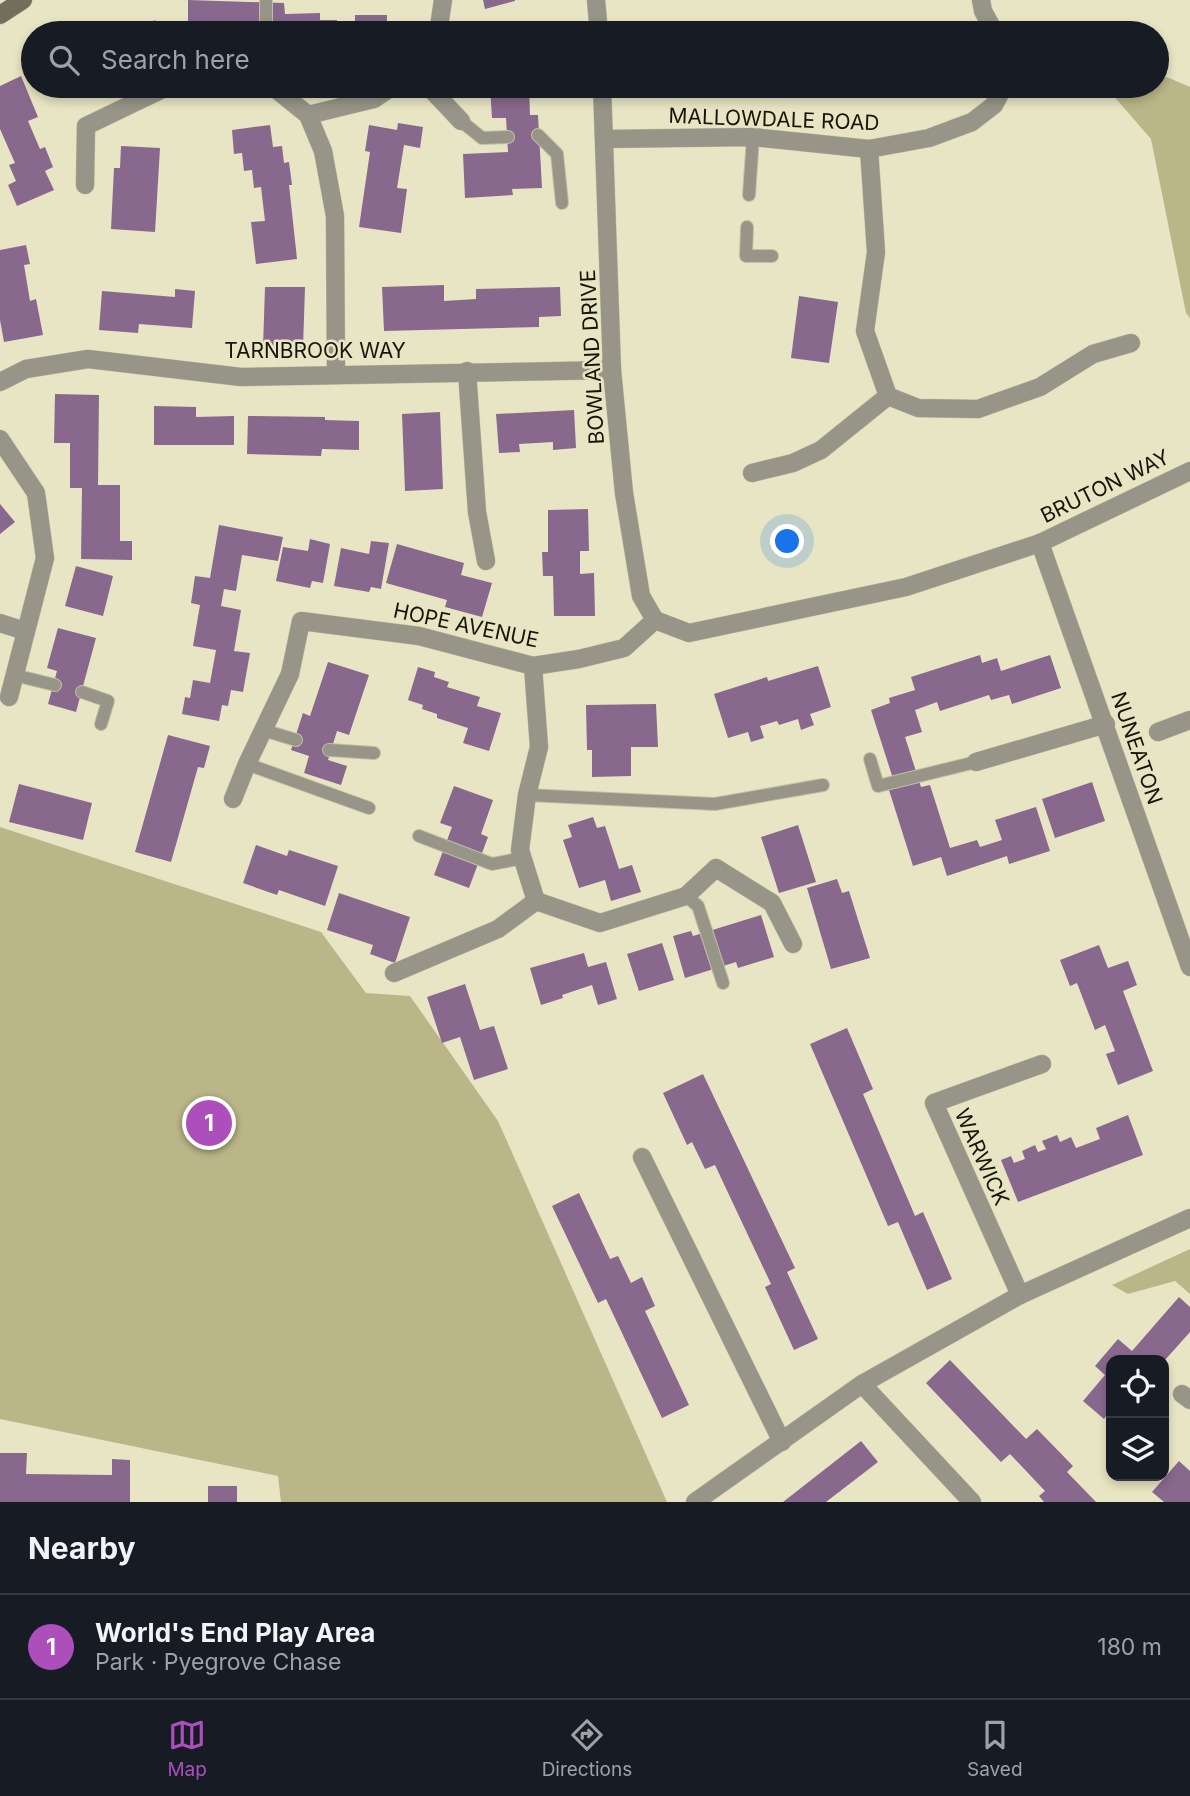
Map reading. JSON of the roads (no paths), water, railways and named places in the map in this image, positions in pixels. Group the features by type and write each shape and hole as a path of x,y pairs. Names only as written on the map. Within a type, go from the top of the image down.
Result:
{"main road":[{"path":"0,15 23,0"}],"street":[{"path":"440,21 443,0"},
{"path":"596,0 597,21"},
{"path":"981,0 988,21"},
{"path":"85,185 86,126 144,98"},
{"path":"288,98 308,115 323,151 335,216 336,373"},
{"path":"308,115 375,98"},
{"path":"439,98 461,121"},
{"name":"BOWLAND DRIVE","path":"603,98 612,370 624,493 641,596 655,621"},
{"name":"MALLOWDALE ROAD","path":"605,139 753,137 869,149 929,138 972,122 994,105 998,98"},
{"path":"869,149 876,252 865,331 888,396 918,408 978,409 1040,387 1093,354 1131,343"},
{"name":"TARNBROOK WAY","path":"0,382 26,369 88,359 241,377 336,373 612,370"},
{"path":"467,371 477,512 485,561"},
{"path":"752,473 793,463 821,450 888,396"},
{"path":"0,439 36,494 45,558 9,697"},
{"name":"BRUTON WAY","path":"1040,543 1190,471"},
{"path":"655,621 689,633 906,587 1040,543"},
{"name":"NUNEATON","path":"1040,543 1190,967"},
{"name":"HOPE AVENUE","path":"233,799 290,674 300,621 419,636 533,666 624,648 655,621"},
{"path":"0,623 25,631"},
{"path":"533,666 539,747 527,795 520,850 536,901"},
{"path":"1158,732 1190,720"},
{"path":"976,762 1106,724"},
{"path":"536,901 600,923 686,896 716,868 772,903 793,944"},
{"path":"394,974 498,929 536,901"},
{"name":"WARWICK","path":"1020,1295 933,1103 1042,1064"},
{"path":"642,1157 782,1442"},
{"path":"695,1502 862,1384 1020,1295 1190,1218"},
{"path":"862,1384 972,1502"}],"lane":[{"path":"266,0 267,21"},
{"path":"461,121 482,138 508,138"},
{"path":"538,135 558,154 562,203"},
{"path":"749,195 753,137"},
{"path":"747,227 746,256 772,256"},
{"path":"14,675 55,685"},
{"path":"82,692 108,701 101,724"},
{"path":"263,730 296,740"},
{"path":"329,750 374,753"},
{"path":"870,759 878,786 976,762"},
{"path":"247,764 369,808"},
{"path":"527,795 715,804 822,785"},
{"path":"419,836 492,864 523,858"},
{"path":"686,896 698,906 723,983"}],"place":[{"name":"World's End Play Area","path":"209,1123"}]}
